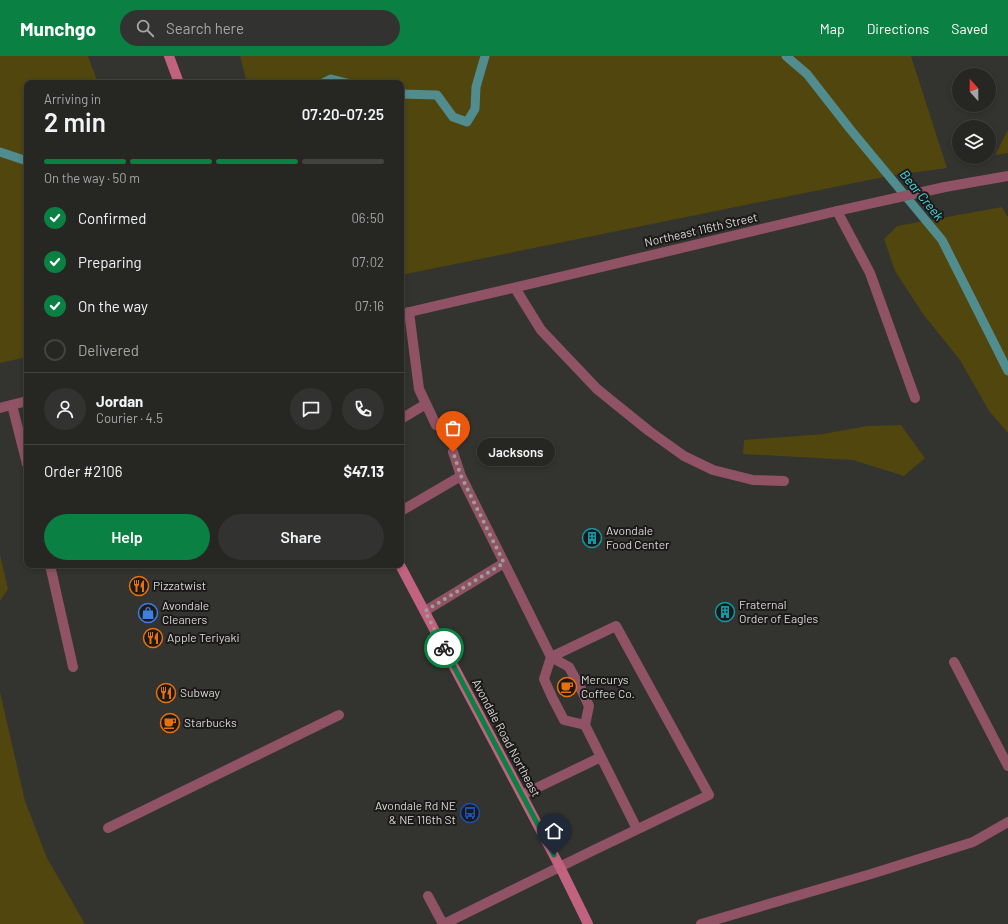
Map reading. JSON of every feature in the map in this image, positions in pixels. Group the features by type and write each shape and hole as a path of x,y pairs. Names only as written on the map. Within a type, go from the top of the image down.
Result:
{"main road":[{"path":"170,56 177,80"},
{"name":"Avondale Road Northeast","path":"402,568 560,867 588,924"}],"street":[{"name":"Northeast 116th Street","path":"405,313 875,202 945,187 1008,176"},
{"path":"837,211 870,273 914,398"},
{"path":"515,288 541,330 597,389 648,431 684,456 713,470 753,480 784,481"},
{"path":"405,313 419,389 436,425"},
{"path":"0,408 24,402"},
{"path":"404,417 426,404"},
{"path":"12,405 24,452"},
{"path":"453,452 461,476 551,657 570,667 589,706 585,726 637,829"},
{"path":"404,510 461,476"},
{"path":"425,611 504,563"},
{"path":"51,568 73,667"},
{"path":"428,896 443,924 709,795 616,626 551,657 544,679 564,720 585,726"},
{"path":"954,662 1008,766"},
{"path":"108,828 339,715"},
{"path":"522,795 601,756"},
{"path":"701,924 973,842 1008,822"}],"shaded area":[{"path":"0,56 88,56 97,80 24,80 24,358 0,363"},
{"path":"240,56 911,56 947,168 889,176 404,274 404,80 246,80"},
{"path":"1008,130 1008,153 996,155"},
{"path":"1002,207 1008,217 1008,433 989,411 960,360 923,314 895,271 884,239 897,226"},
{"path":"901,425 925,458 904,476 853,460 743,454 744,440 823,434 867,426"},
{"path":"0,555 8,589 0,601"},
{"path":"0,692 25,801 47,858 85,924 0,924"}],"waterway":[{"path":"404,94 437,95 453,117 467,122 475,109 476,87 485,56"},
{"name":"Bear Creek","path":"786,56 807,74 850,129 942,240 1008,371"},
{"path":"329,80 335,80"},
{"path":"0,152 24,160"}],"way so far":[{"path":"444,648 425,611 504,563 461,476 453,452"}],"place":[{"name":"Jacksons","path":"453,452"},
{"name":"Avondale Food Center","path":"592,538"},
{"name":"Pizzatwist","path":"139,586"},
{"name":"Fraternal Order of Eagles","path":"725,612"},
{"name":"Avondale Cleaners","path":"148,613"},
{"name":"Apple Teriyaki","path":"153,638"},
{"name":"Mercurys Coffee Co.","path":"567,687"},
{"name":"Subway","path":"166,693"},
{"name":"Starbucks","path":"170,723"},
{"name":"Avondale Rd NE & NE 116th St","path":"470,813"}],"route":[{"path":"444,648 554,855"}]}
